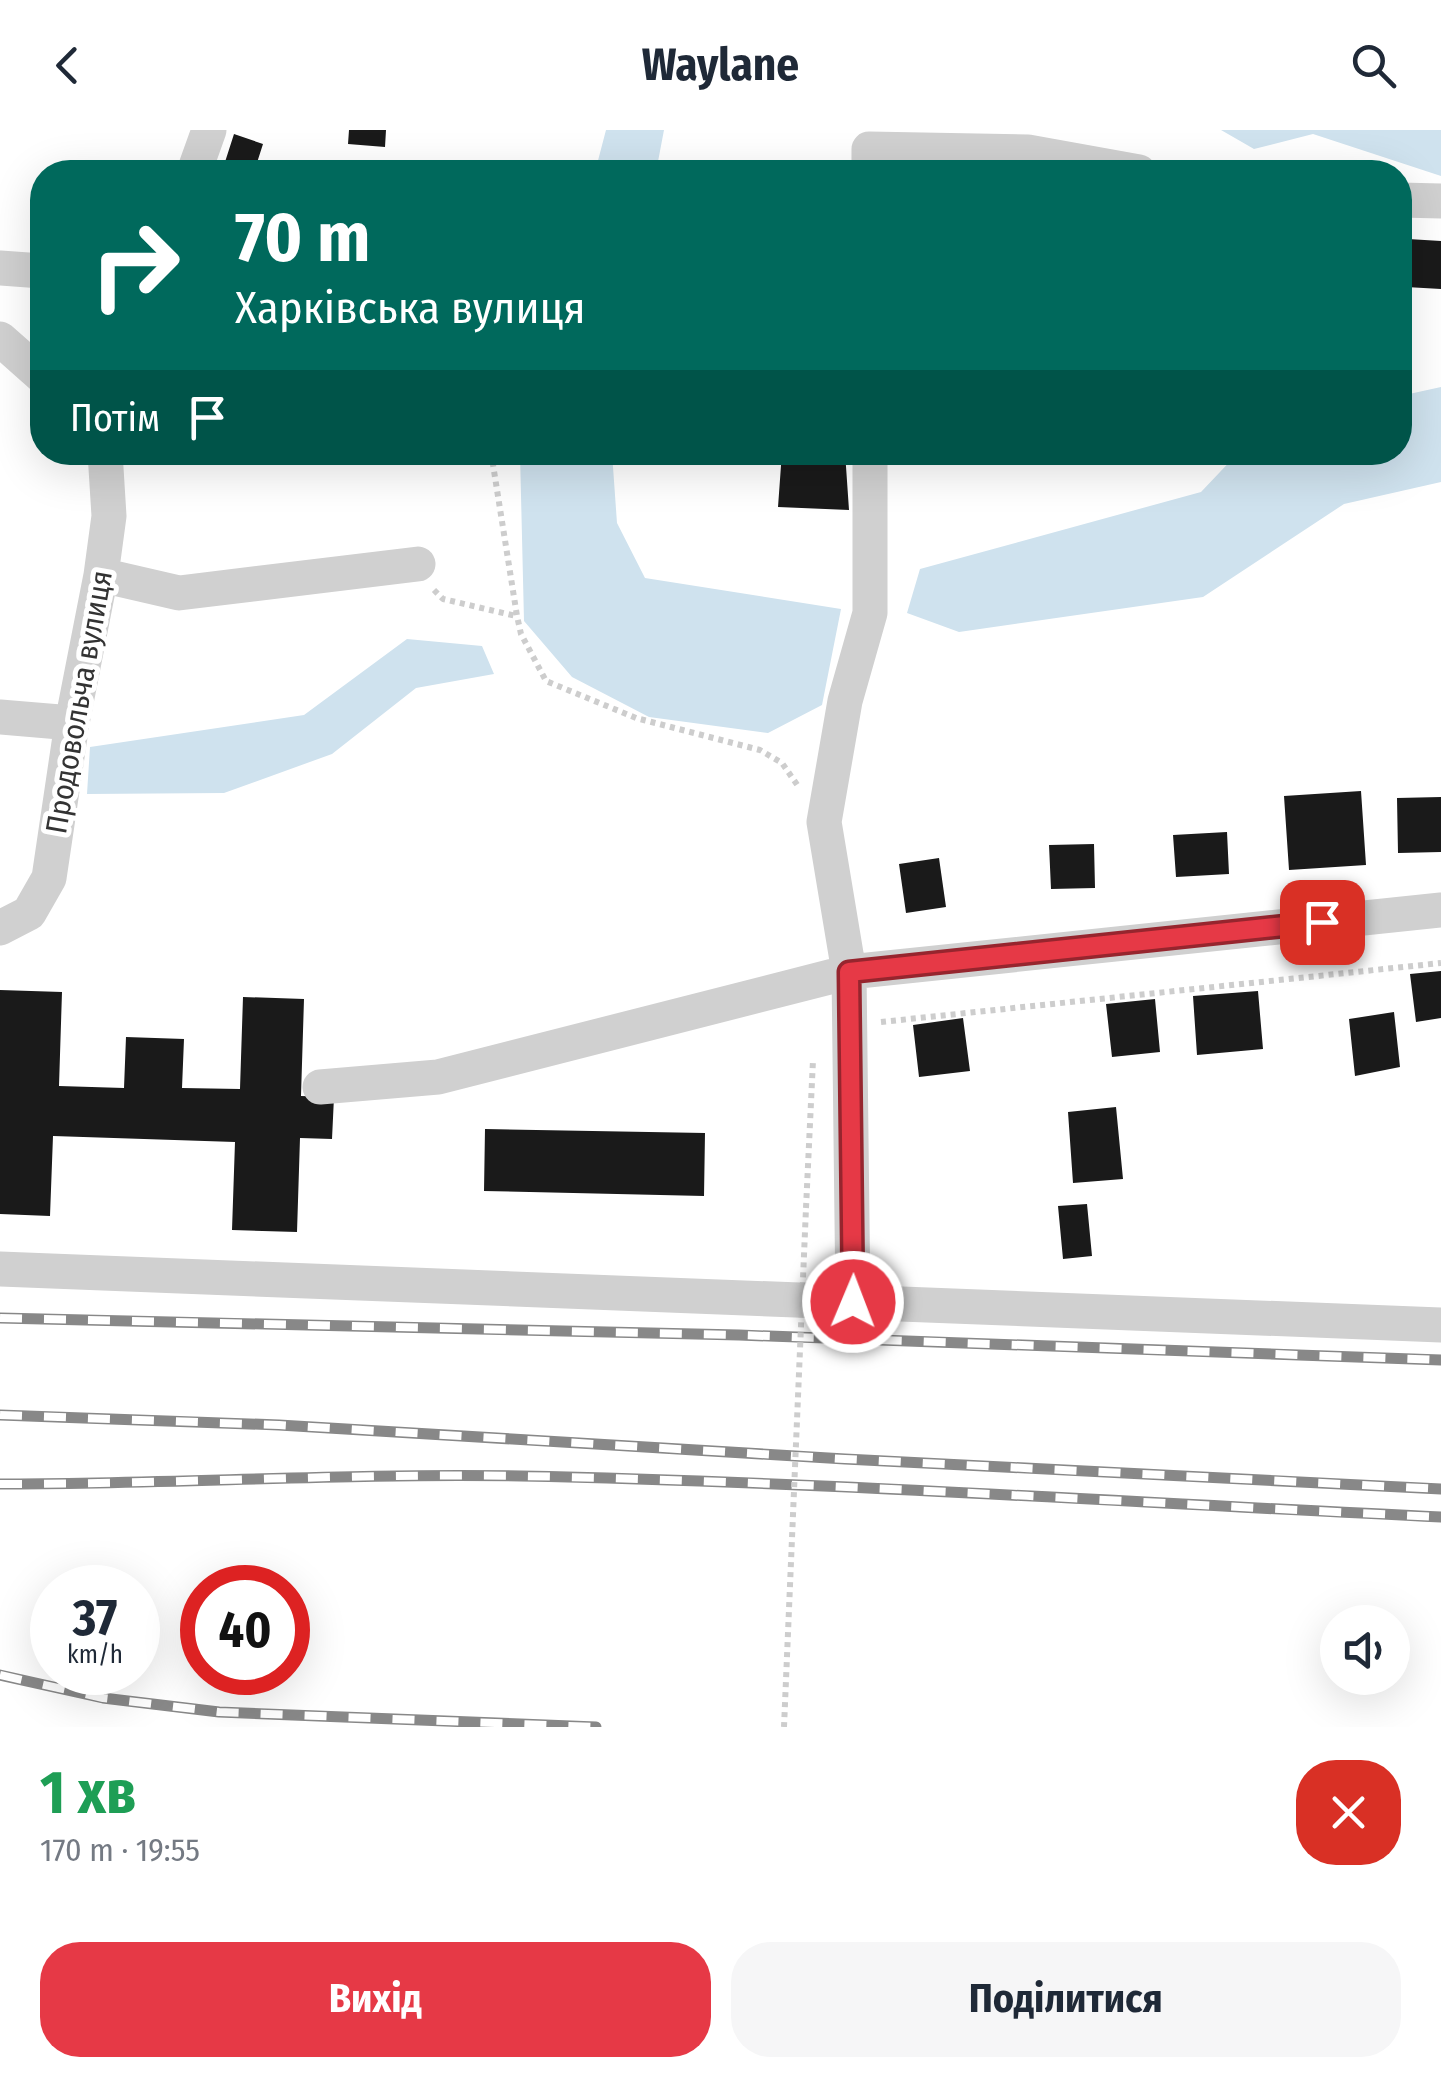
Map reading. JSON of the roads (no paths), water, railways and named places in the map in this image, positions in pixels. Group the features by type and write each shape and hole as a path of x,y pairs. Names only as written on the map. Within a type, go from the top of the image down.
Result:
{"street":[{"path":"198,160 208,130"},
{"path":"869,151 1030,141 1096,160"},
{"path":"1412,200 1441,201"},
{"path":"0,268 30,269"},
{"path":"0,339 30,365"},
{"name":"Продовольча вулиця","path":"0,928 29,914 49,878 72,723 102,575 109,516 106,465"},
{"path":"853,1302 849,972 824,822 846,702 870,613 870,465"},
{"path":"102,575 180,593 418,564"},
{"path":"0,717 72,723"},
{"path":"320,1087 438,1077 849,972 1441,910"},
{"path":"0,1269 1441,1326"}],"water":[{"path":"606,130 664,130 658,160 598,160"},
{"path":"1221,130 1441,130 1441,176 1412,166 1412,160 1392,160 1313,134 1254,149"},
{"path":"1441,387 1441,482 1344,504 1203,597 959,632 907,613 920,569 1201,492 1227,465 1412,465 1412,393"},
{"path":"520,465 613,465 617,523 645,578 841,609 822,705 768,733 649,717 572,677 524,621"},
{"path":"407,639 482,646 494,674 416,688 332,754 224,793 87,794 90,747 304,715"}],"railway":[{"path":"0,1318 739,1335 1441,1360"},
{"path":"0,1415 279,1425 1441,1489"},
{"path":"0,1484 521,1476 866,1488 1441,1517"},
{"path":"0,1675 103,1698 219,1712 596,1727"}]}
